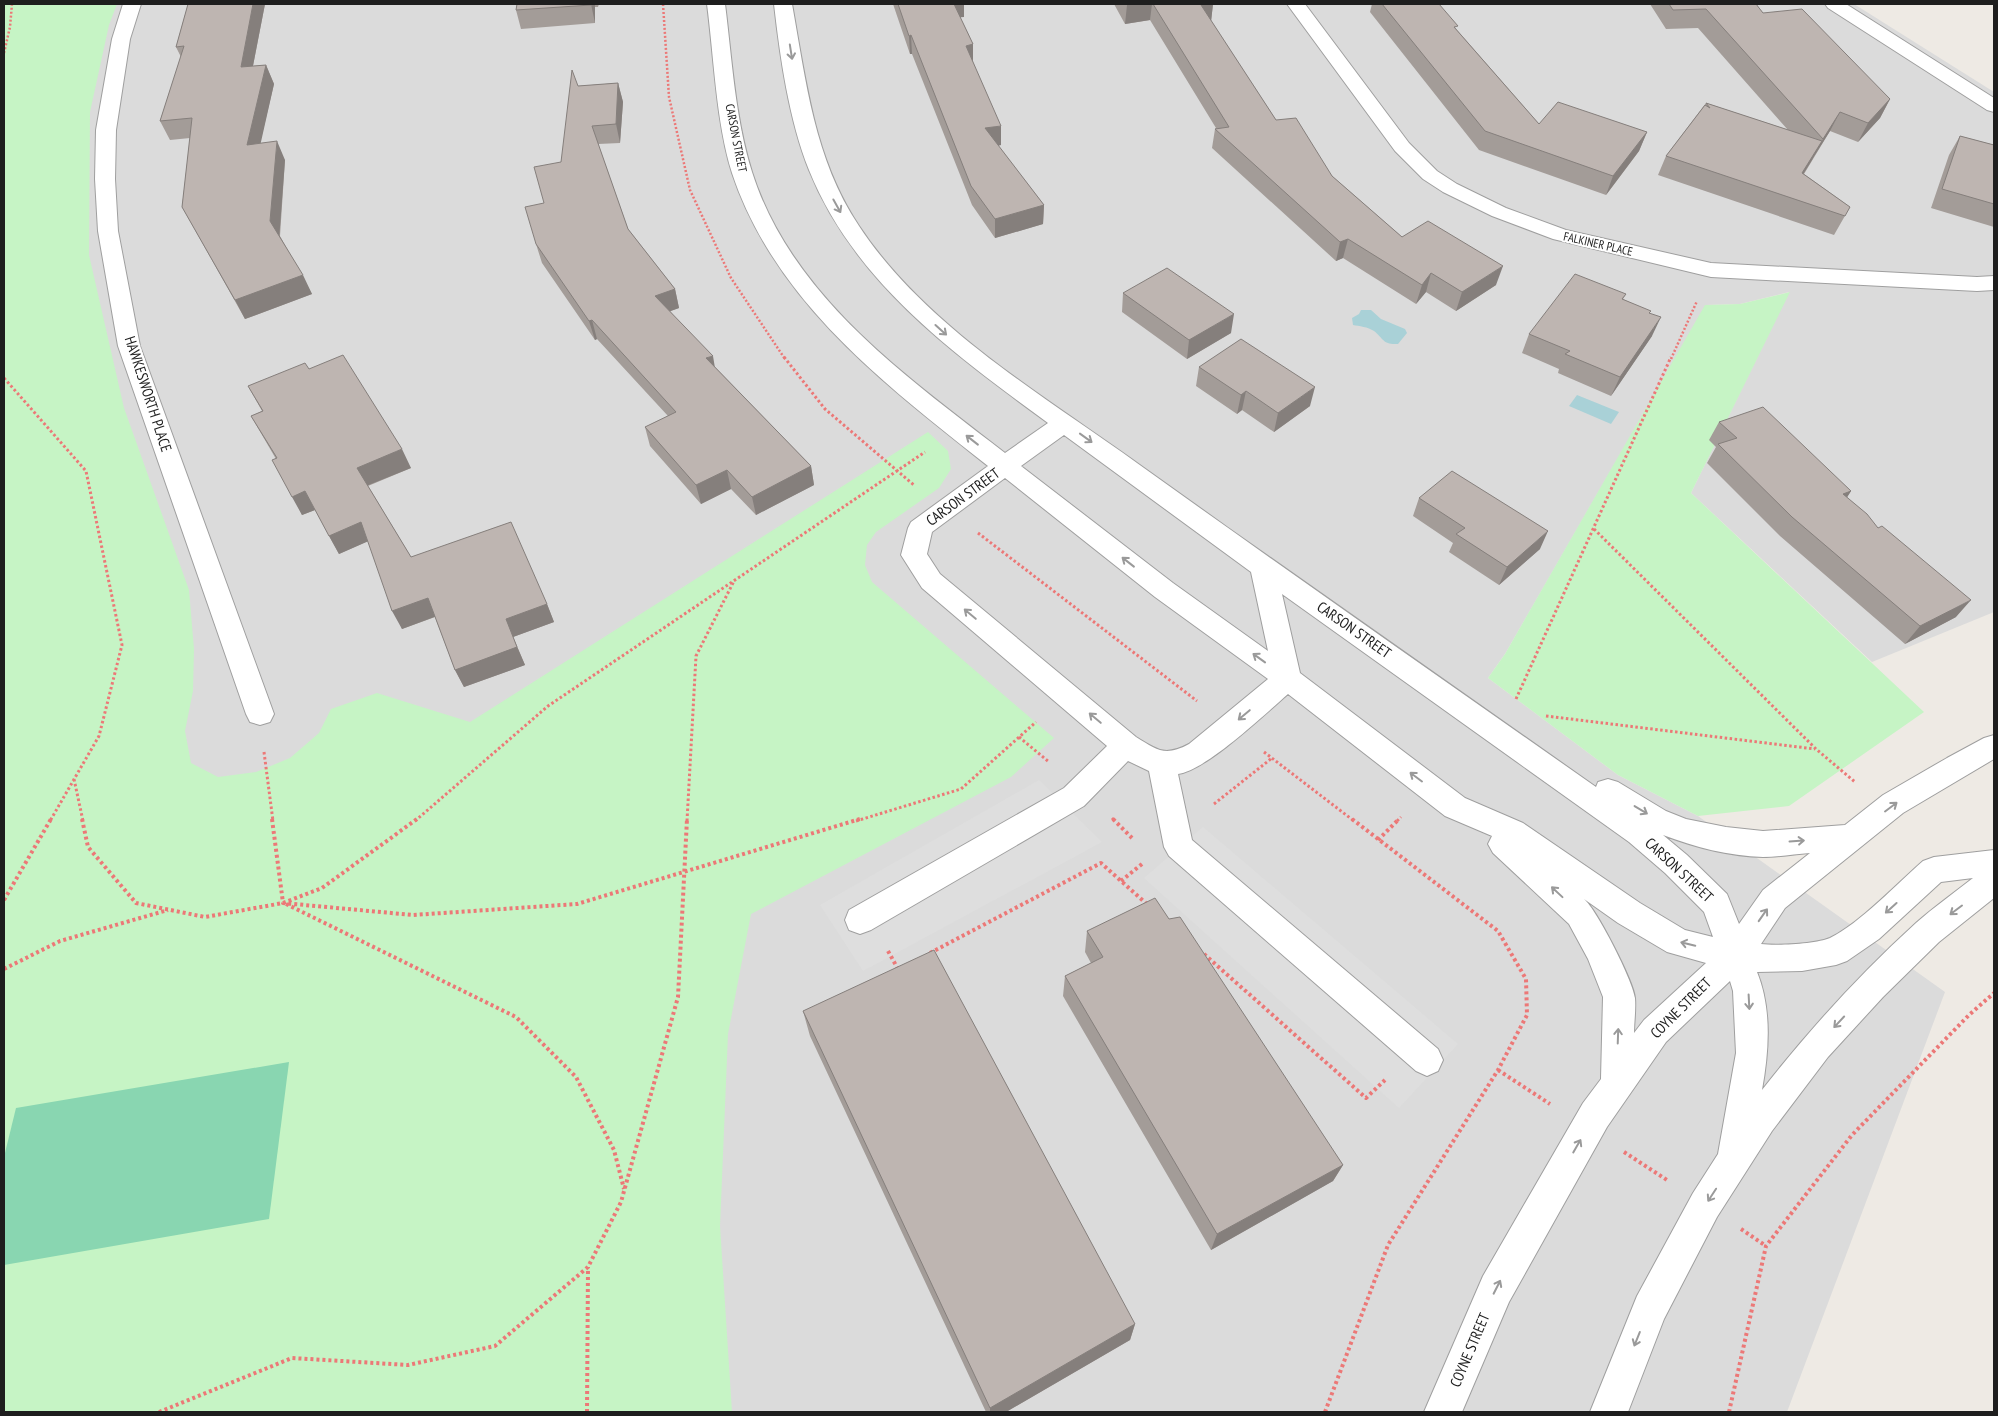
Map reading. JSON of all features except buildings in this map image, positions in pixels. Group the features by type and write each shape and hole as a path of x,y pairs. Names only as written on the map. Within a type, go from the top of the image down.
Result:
{"street":[{"name":"HAWKESWORTH PLACE","path":"132,4 121,39 106,130 105,179 108,231 130,346 260,714"},
{"name":"CARSON STREET","path":"716,4 732,123 742,172 764,226 792,271 823,310 893,376 1164,590 1288,679 1455,806 1513,832 1629,913 1678,942 1735,956"},
{"name":"CARSON STREET","path":"783,4 805,127 819,170 839,210 865,250 902,292 942,332 1263,567 1640,834 1676,864 1716,904 1735,956"},
{"name":"FALKINER PLACE","path":"1296,4 1402,147 1430,175 1450,188 1499,212 1560,235 1711,270 1977,284 1994,283"},
{"path":"1834,4 1994,106"},
{"name":"CARSON STREET","path":"1065,422 920,528 914,555 931,581 1066,695 1126,745 1162,764"},
{"path":"1263,567 1288,679 1199,752 1182,762 1162,764 1179,847 1421,1054"},
{"path":"865,917 1074,797 1126,745"},
{"name":"COYNE STREET","path":"1443,1412 1496,1289 1587,1128 1655,1032 1735,956 1774,899 1893,804 1994,746"},
{"path":"1522,749 1552,754 1656,820 1685,831 1726,840 1763,844 1853,837"},
{"path":"1455,806 1528,866 1580,914 1601,953 1619,997 1617,1085"},
{"path":"1734,1160 1752,1053 1749,991 1735,956 1768,959 1802,957 1836,951 1868,929 1934,870 1994,863"},
{"path":"1608,1412 1650,1309 1705,1205 1760,1119 1817,1046 1872,987 1928,932 1994,880"}],"path":[{"path":"4,53 10,26 12,4"},
{"path":"664,4 669,97 690,190 730,278 773,343 826,408 897,472 1498,932 1526,979 1527,1015 1498,1070 1388,1245 1325,1412"},
{"path":"1514,703 1711,270"},
{"path":"4,378 86,471 122,644 99,736 4,900"},
{"path":"74,779 88,847 136,903 205,917 283,903 322,888 417,820 548,706 959,430"},
{"path":"1540,715 1816,749 1594,529"},
{"path":"160,1412 292,1358 408,1365 496,1346 588,1267 621,1202 678,997 696,656 734,581"},
{"path":"283,903 413,915 577,904 961,789 1066,695"},
{"path":"260,714 283,903"},
{"path":"924,956 1101,863 1150,907"},
{"path":"283,903 516,1017 576,1077 614,1150 624,1190"},
{"path":"4,969 60,942 107,926 171,910"},
{"path":"865,917 898,970 906,965"},
{"path":"1202,953 1366,1098 1421,1054"},
{"path":"1729,1412 1766,1246 1852,1136 1969,1015 1994,993"},
{"path":"1498,1070 1766,1246"},
{"path":"587,1412 588,1267"}],"shaded area":[{"path":"4,4 1854,4 1994,92 1994,612 1872,662 1691,493 1789,292 1740,304 1706,305 1505,654 1488,678 1618,775 1698,816 1945,992 1787,1412 4,1412"},
{"path":"1039,780 1102,842 863,971 820,905"},
{"path":"1203,827 1458,1044 1399,1108 1144,878"}],"green space":[{"path":"4,4 117,4 109,25 90,112 89,255 124,408 189,590 194,649 193,691 185,731 191,763 218,777 256,772 290,758 319,733 331,709 377,693 470,722 928,432 948,451 951,469 939,488 876,532 867,545 865,565 872,582 1054,738 1011,777 751,914 728,1034 720,1226 732,1412 4,1412"},
{"path":"1790,292 1691,493 1924,712 1789,806 1698,816 1618,775 1488,678 1505,654 1705,305 1740,304"},
{"path":"289,1062 269,1219 4,1265 4,1157 16,1108"}],"water":[{"path":"1361,310 1371,310 1381,319 1405,329 1407,333 1398,344 1384,341 1374,331 1353,325 1352,318 1359,314"},
{"path":"1577,395 1619,412 1611,424 1569,406"}]}
